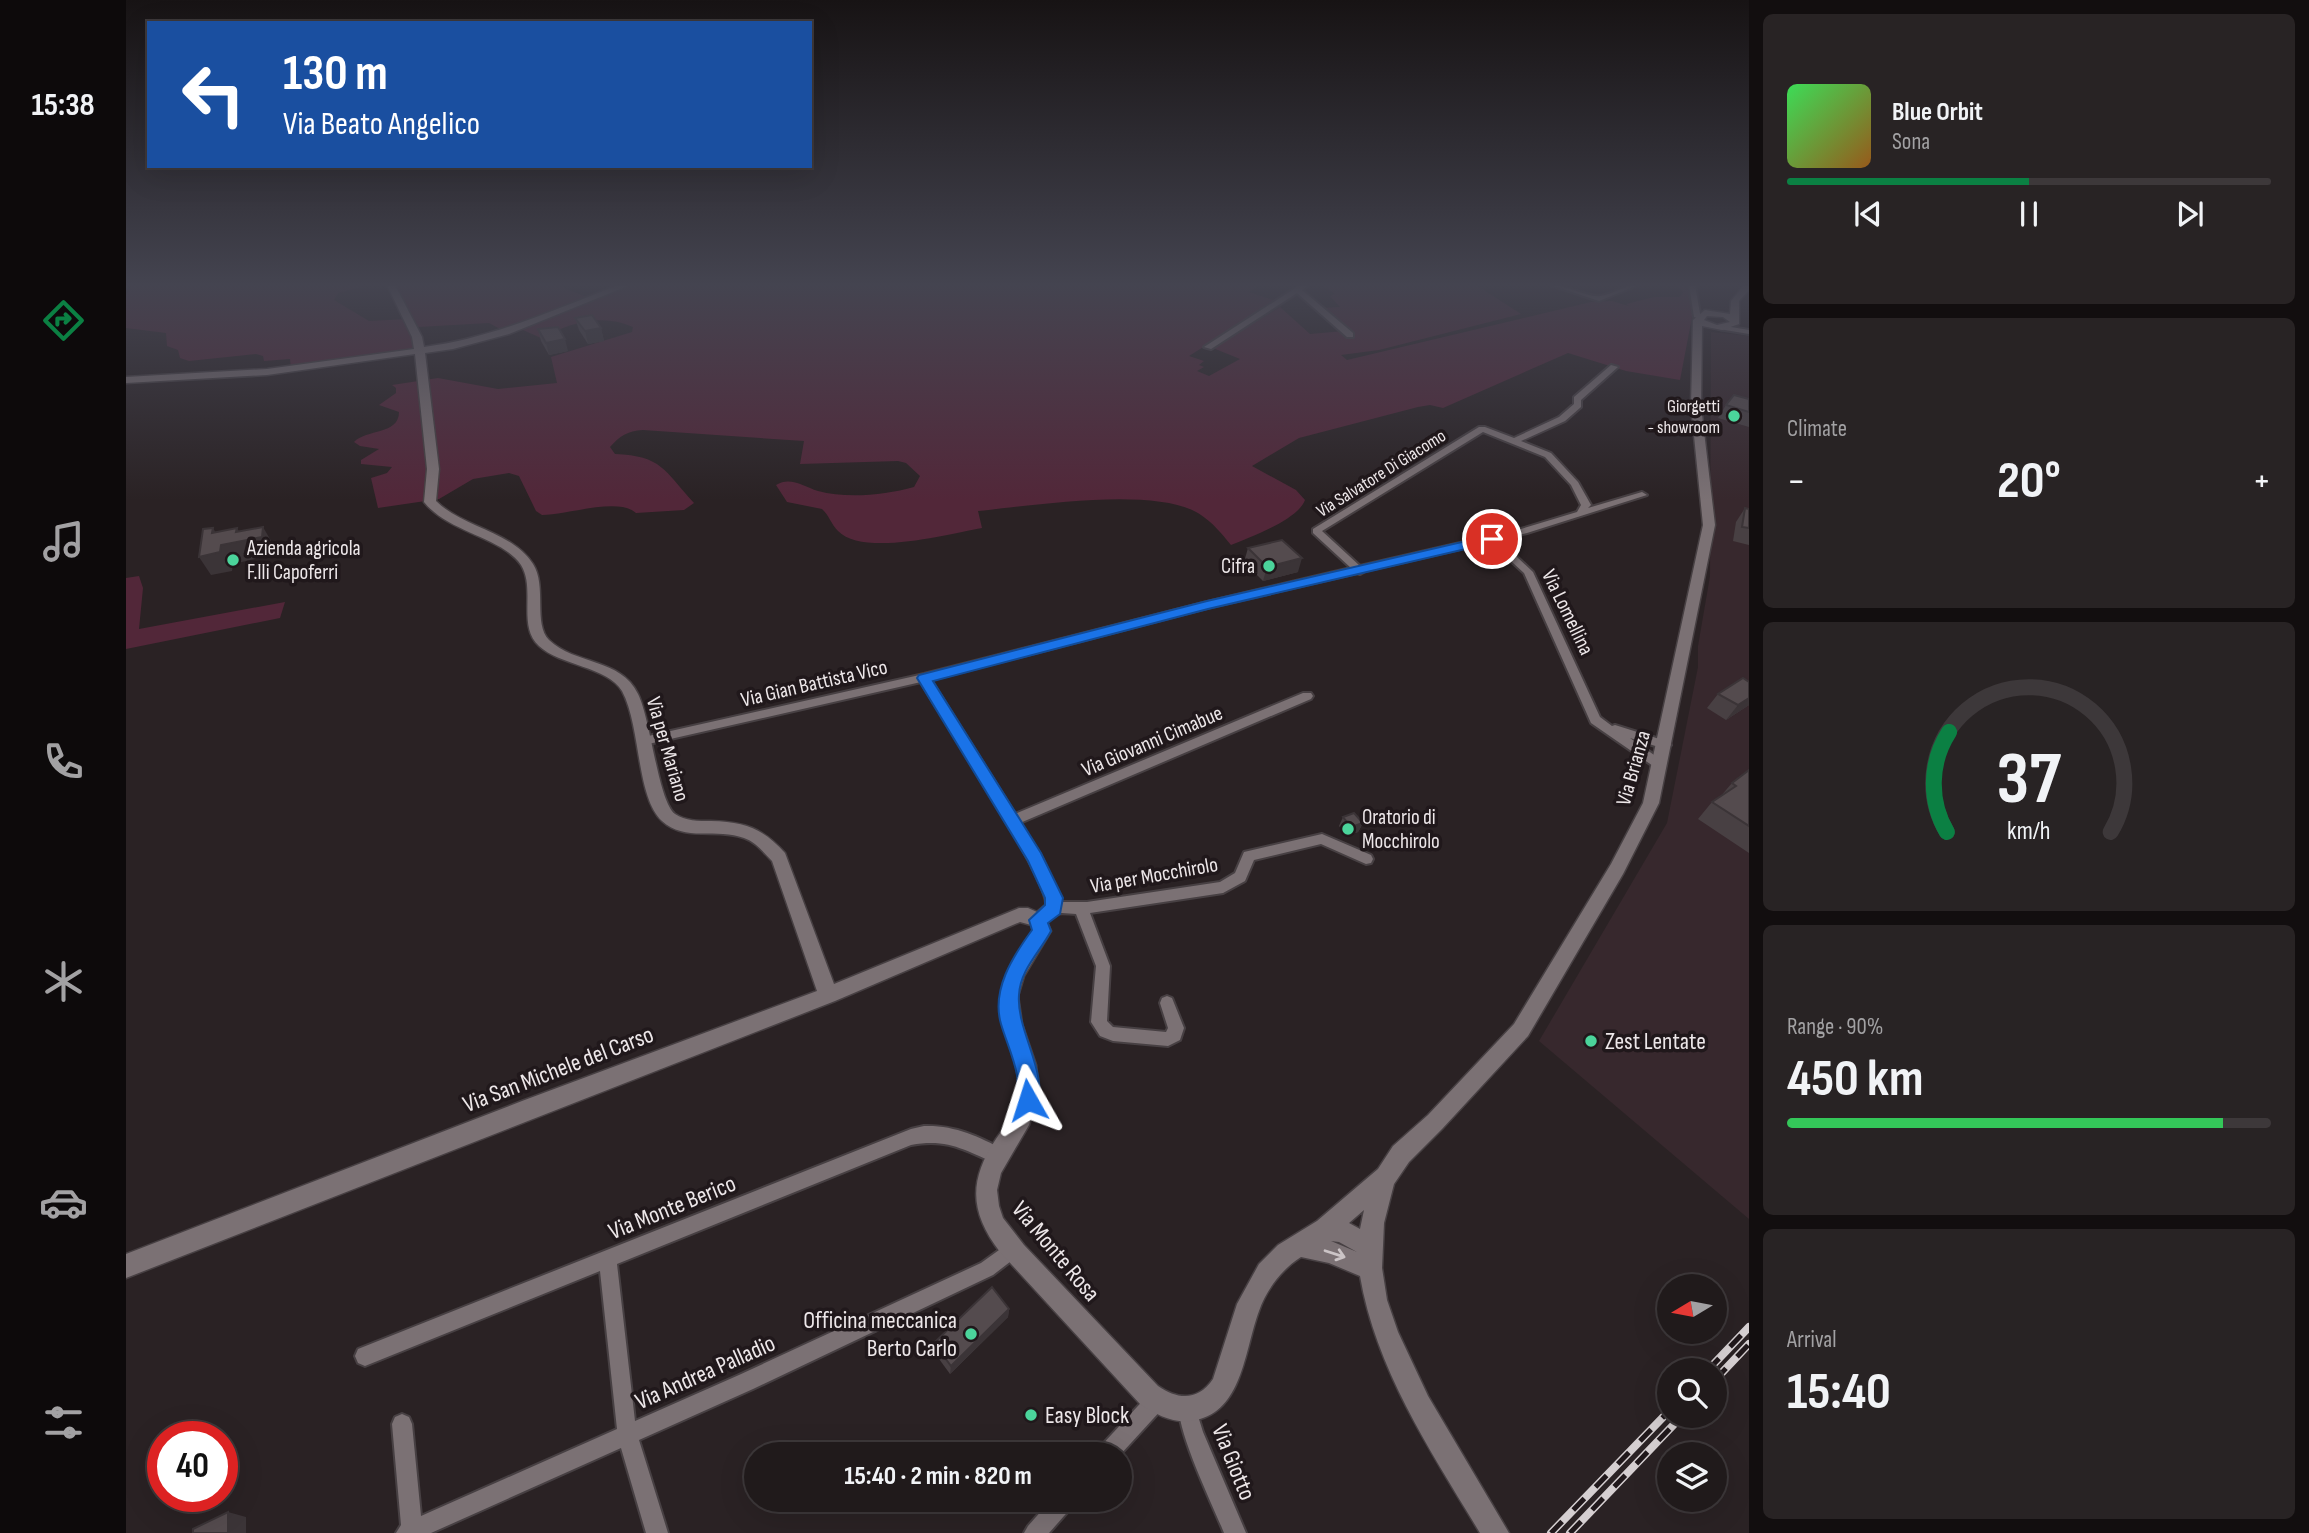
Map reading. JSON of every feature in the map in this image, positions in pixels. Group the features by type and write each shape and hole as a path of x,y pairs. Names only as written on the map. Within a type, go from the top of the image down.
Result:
{"street":[{"path":"126,380 252,373 383,357"},
{"name":"Via per Mariano","path":"420,357 433,469 430,502 522,558 533,579 537,631 544,644 591,664 623,682 635,702 658,806 663,815 682,825 748,830 771,845 779,858 828,995"},
{"name":"Via Brianza","path":"1386,1177 1401,1154 1435,1122 1521,1030 1623,858 1651,803 1709,526 1696,406 1698,357"},
{"path":"1515,441 1562,419 1578,405 1577,399 1614,367"},
{"name":"Via Salvatore Di Giacomo","path":"1360,571 1316,531 1482,429 1549,455 1575,484 1586,505 1580,514"},
{"name":"Via Gian Battista Vico","path":"644,741 925,678 1207,605 1492,539 1642,495"},
{"name":"Via Lomellina","path":"1492,539 1528,572 1571,661 1591,714 1615,735 1660,765"},
{"path":"925,678 1035,858 1054,898 1046,914"},
{"name":"Via Giovanni Cimabue","path":"1012,821 1307,696"},
{"path":"1591,714 1622,733 1664,745"},
{"name":"Via per Mocchirolo","path":"1046,914 1223,887 1240,877 1249,856 1322,839 1366,859"},
{"path":"1081,909 1103,966 1098,1022 1105,1031 1168,1039 1175,1035 1177,1028 1167,1003"},
{"name":"Via San Michele del Carso","path":"126,1266 828,995 1008,920 1024,914 1046,914"},
{"name":"Via Monte Rosa","path":"1046,914 1042,931 1017,968 1008,999 1010,1020 1028,1076 1028,1100 1023,1116 988,1176 987,1204 995,1225 1013,1249 1156,1401"},
{"name":"Via Monte Berico","path":"365,1356 911,1137 939,1133 957,1135 998,1156"},
{"path":"1118,1442 1156,1401 1187,1410 1203,1406 1219,1393 1249,1304 1258,1285 1276,1261 1325,1229 1386,1177"},
{"path":"1386,1177 1375,1209 1369,1258 1374,1292 1403,1372 1494,1532"},
{"path":"1325,1229 1342,1231 1369,1258"},
{"path":"1298,1245 1369,1258"},
{"name":"Via Andrea Palladio","path":"410,1532 987,1269 1013,1249"},
{"path":"608,1259 626,1434 656,1533"},
{"name":"Via Giotto","path":"1187,1410 1193,1433 1235,1533"},
{"path":"402,1424 410,1532"},
{"path":"1035,1533 1054,1512"}],"shaded area":[{"path":"180,357 232,357 189,361"},
{"path":"263,357 362,357 291,368 290,359 264,361"},
{"path":"551,357 1191,357 1204,361 1199,365 1204,367 1197,371 1209,376 1240,359 1234,357 1343,357 1347,360 1362,357 1560,357 1443,408 1430,405 1418,407 1299,438 1252,466 1296,490 1305,500 1301,507 1273,527 1231,545 1205,518 1181,506 1126,499 1061,502 978,511 982,528 907,542 866,542 850,539 838,531 822,509 787,502 776,485 786,481 841,495 891,492 914,487 920,476 906,463 800,464 804,441 643,430 624,435 610,447 615,454 643,458 661,467 694,503 684,510 636,513 628,508 605,507 542,515 536,511 519,476 509,473 473,479 439,499 378,508 371,478 387,473 392,467 361,464 361,460 379,449 360,446 354,442 394,425 398,419 399,412 379,405 396,393 396,388 392,385 438,378 498,389 557,383"},
{"path":"1579,357 1684,357 1680,380 1626,371"},
{"path":"1711,357 1749,357 1749,1219 1539,1041 1667,823 1698,667 1698,646 1710,576"},
{"path":"139,576 143,588 139,629 285,602 280,618 126,649 126,578"}],"building":[{"path":"1734,395 1749,399 1749,412 1726,405"},
{"path":"1745,508 1749,509 1749,528 1742,527"},
{"path":"263,527 262,537 221,545 220,552 199,557 203,529 213,528 212,533"},
{"path":"1282,540 1302,558 1267,567 1248,548"},
{"path":"1743,678 1749,682 1749,698 1738,705 1718,694"},
{"path":"1749,770 1749,826 1712,802 1736,786 1732,783"},
{"path":"1354,813 1363,823 1351,827 1343,817"},
{"name":"Officina meccanica Berto Carlo","path":"992,1287 1009,1309 951,1366 934,1343"},
{"path":"228,1512 228,1533 193,1533 193,1529"}],"railway":[{"path":"1719,1358 1749,1327"},
{"path":"1727,1367 1749,1344"},
{"path":"1551,1533 1657,1423"},
{"path":"1570,1533 1671,1428"}],"place":[{"name":"Giorgetti - showroom","path":"1734,416"},
{"name":"Azienda agricola F.lli Capoferri","path":"233,560"},
{"name":"Cifra","path":"1269,566"},
{"name":"Oratorio di Mocchirolo","path":"1348,829"},
{"name":"Zest Lentate","path":"1591,1041"},
{"name":"Officina meccanica Berto Carlo","path":"971,1334"},
{"name":"Easy Block","path":"1031,1415"}],"route":[{"path":"1028,1100 1028,1076 1010,1020 1009,992 1022,958 1042,931 1038,920 1051,911 1055,905 1054,898 1035,858 925,678 1207,605 1492,539"}]}
